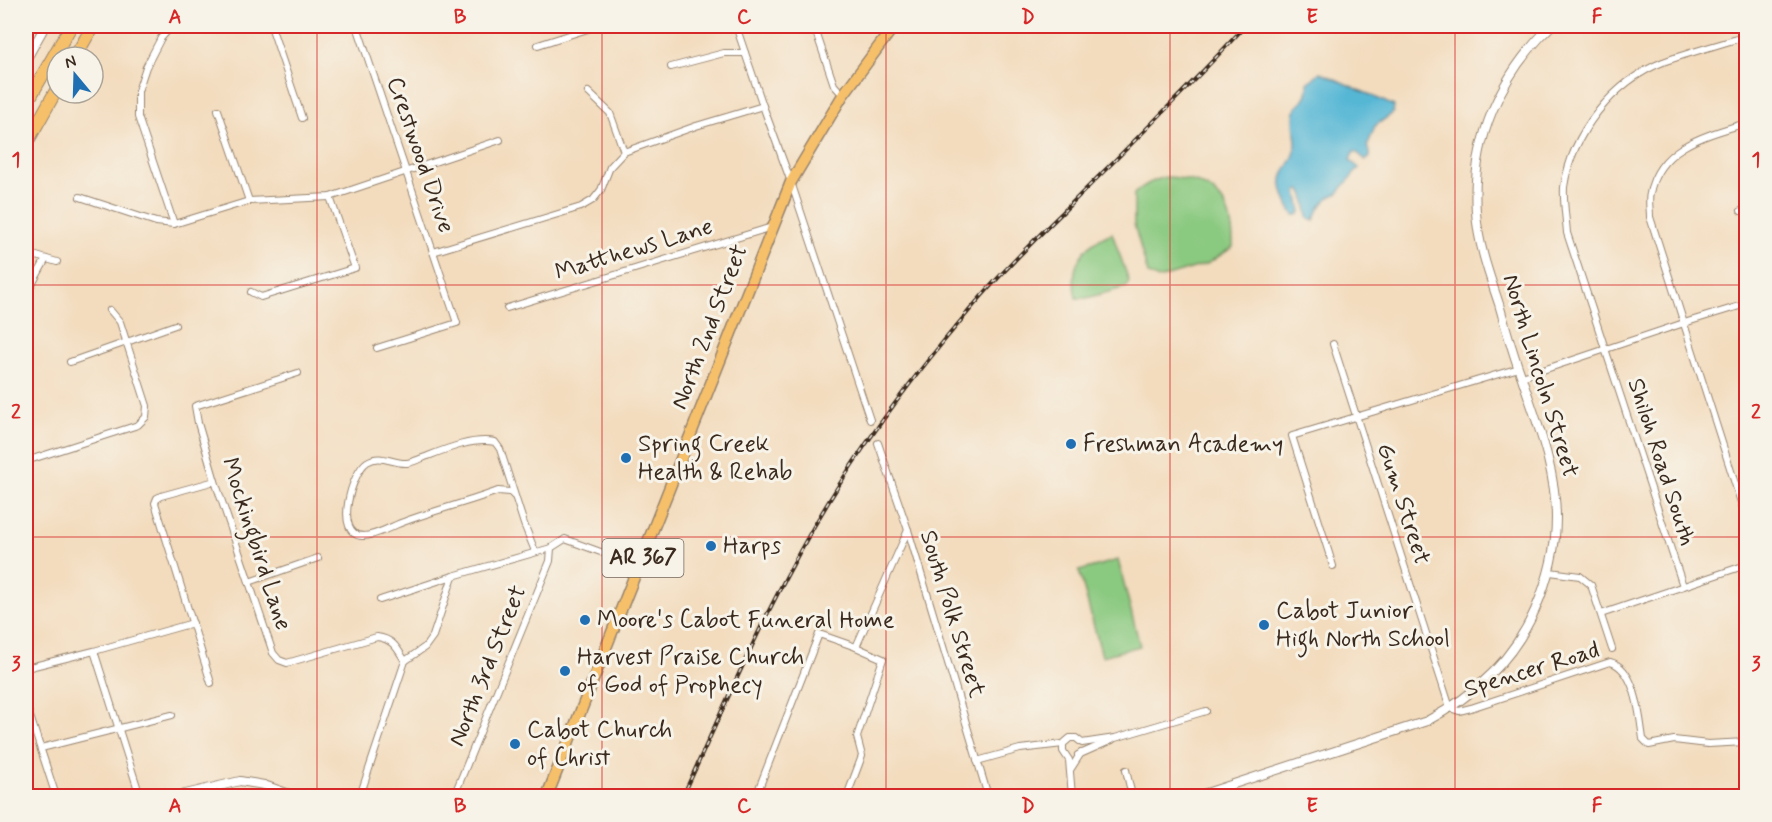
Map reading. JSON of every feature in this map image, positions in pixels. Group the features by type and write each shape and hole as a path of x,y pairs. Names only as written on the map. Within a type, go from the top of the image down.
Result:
{"highway":[{"path":"26,104 71,26"},
{"path":"82,45 93,26"},
{"path":"26,144 48,105"}],"main road":[{"name":"North 2nd Street","path":"547,796 791,182 843,95 894,26"}],"street":[{"path":"26,60 45,26"},
{"path":"172,26 161,38 146,67 138,91 138,117 174,224"},
{"path":"272,26 302,118"},
{"name":"Crestwood Drive","path":"357,26 433,252 581,207 593,200 601,190 610,167 624,152"},
{"path":"538,45 597,26"},
{"path":"736,26 791,182 870,420"},
{"path":"814,26 834,85 843,95"},
{"name":"North Lincoln Street","path":"1197,796 1427,721 1450,708 1490,676 1511,652 1531,618 1550,572 1555,537 1555,499 1549,462 1483,254 1476,214 1477,173 1484,132 1501,88 1520,60 1551,26"},
{"path":"1743,26 1746,36"},
{"name":"Shiloh Road South","path":"1683,586 1604,350 1568,233 1564,188 1575,151 1590,122 1611,96 1635,76 1662,62 1746,36"},
{"path":"671,67 724,53 745,53"},
{"path":"588,92 610,112 624,152 696,126 763,106"},
{"path":"218,110 249,201"},
{"path":"1746,123 1696,139 1676,151 1660,167 1650,194 1650,217 1746,518"},
{"path":"80,197 156,222 174,224 249,201 330,197 500,140"},
{"path":"251,292 261,297 355,268 330,197"},
{"name":"Matthews Lane","path":"507,308 772,227"},
{"path":"377,348 457,323 433,252"},
{"path":"26,253 57,262"},
{"path":"26,295 46,259"},
{"path":"1522,377 1746,304"},
{"path":"26,461 138,425 146,417 147,406 120,322 110,310"},
{"path":"70,362 175,325"},
{"name":"Gum Street","path":"1333,344 1450,708"},
{"path":"1333,566 1292,436 1519,368"},
{"name":"Mockingbird Lane","path":"298,373 195,406 215,481 273,653 279,660 287,663 378,637 388,639 396,646 405,661"},
{"path":"515,497 510,492 498,491 370,535 361,536 355,533 350,526 346,510 349,495 358,474 364,464 374,459 382,458 408,463 450,448 487,441 495,442 500,449 535,551"},
{"name":"South Polk Street","path":"878,443 908,530 988,796"},
{"path":"498,491 505,485 508,476"},
{"path":"211,683 162,529 154,496 215,481"},
{"path":"856,647 908,530"},
{"path":"380,600 551,548 565,539 573,540 639,567"},
{"name":"North 3rd Street","path":"454,796 550,561 551,548"},
{"path":"249,582 318,558"},
{"path":"1601,614 1746,565"},
{"path":"1550,572 1580,576 1591,585 1612,649"},
{"path":"360,796 405,661 425,647 433,636 453,576"},
{"path":"26,668 193,623"},
{"path":"756,796 819,634 883,659 856,737 862,756 847,796"},
{"path":"94,651 140,796"},
{"name":"Spencer Road","path":"1450,708 1459,711 1471,708 1610,662 1623,671 1628,680 1640,711 1642,739 1648,745 1674,740 1708,744 1746,742"},
{"path":"26,704 56,796"},
{"path":"1063,748 1068,739 1073,737 1082,743 1116,738 1206,711"},
{"path":"41,748 172,715"},
{"path":"1068,757 1078,756 1116,738"},
{"path":"1070,771 1082,752 1082,743"},
{"path":"977,761 1020,749 1063,748"},
{"path":"1063,748 1068,757 1072,796"},
{"path":"1125,770 1132,796"},
{"path":"177,796 240,781 264,785 295,796"}],"green space":[{"path":"1166,177 1196,182 1217,195 1229,217 1233,247 1207,264 1158,279 1148,274 1134,224 1134,194 1148,183"},
{"path":"1112,233 1129,281 1126,287 1087,298 1076,298 1074,276 1080,258 1092,244"},
{"path":"1118,560 1140,646 1102,656 1079,571"}],"water":[{"path":"1320,72 1394,106 1393,113 1375,126 1367,147 1370,157 1366,160 1355,151 1350,160 1359,168 1338,193 1328,198 1320,207 1314,220 1308,218 1301,190 1297,191 1301,211 1298,215 1294,215 1285,198 1282,179 1295,150 1296,108 1307,94 1308,83"}],"railway":[{"path":"683,796 795,560 853,463 898,399 974,304 999,277 1178,97 1245,26"}],"place":[{"name":"Freshman Academy","path":"1071,444"},
{"name":"Spring Creek Health & Rehab","path":"626,458"},
{"name":"Harps","path":"711,546"},
{"name":"Moore's Cabot Funeral Home","path":"585,620"},
{"name":"Cabot Junior High North School","path":"1264,625"},
{"name":"Harvest Praise Church of God of Prophecy","path":"565,671"},
{"name":"Cabot Church of Christ","path":"515,744"}]}
